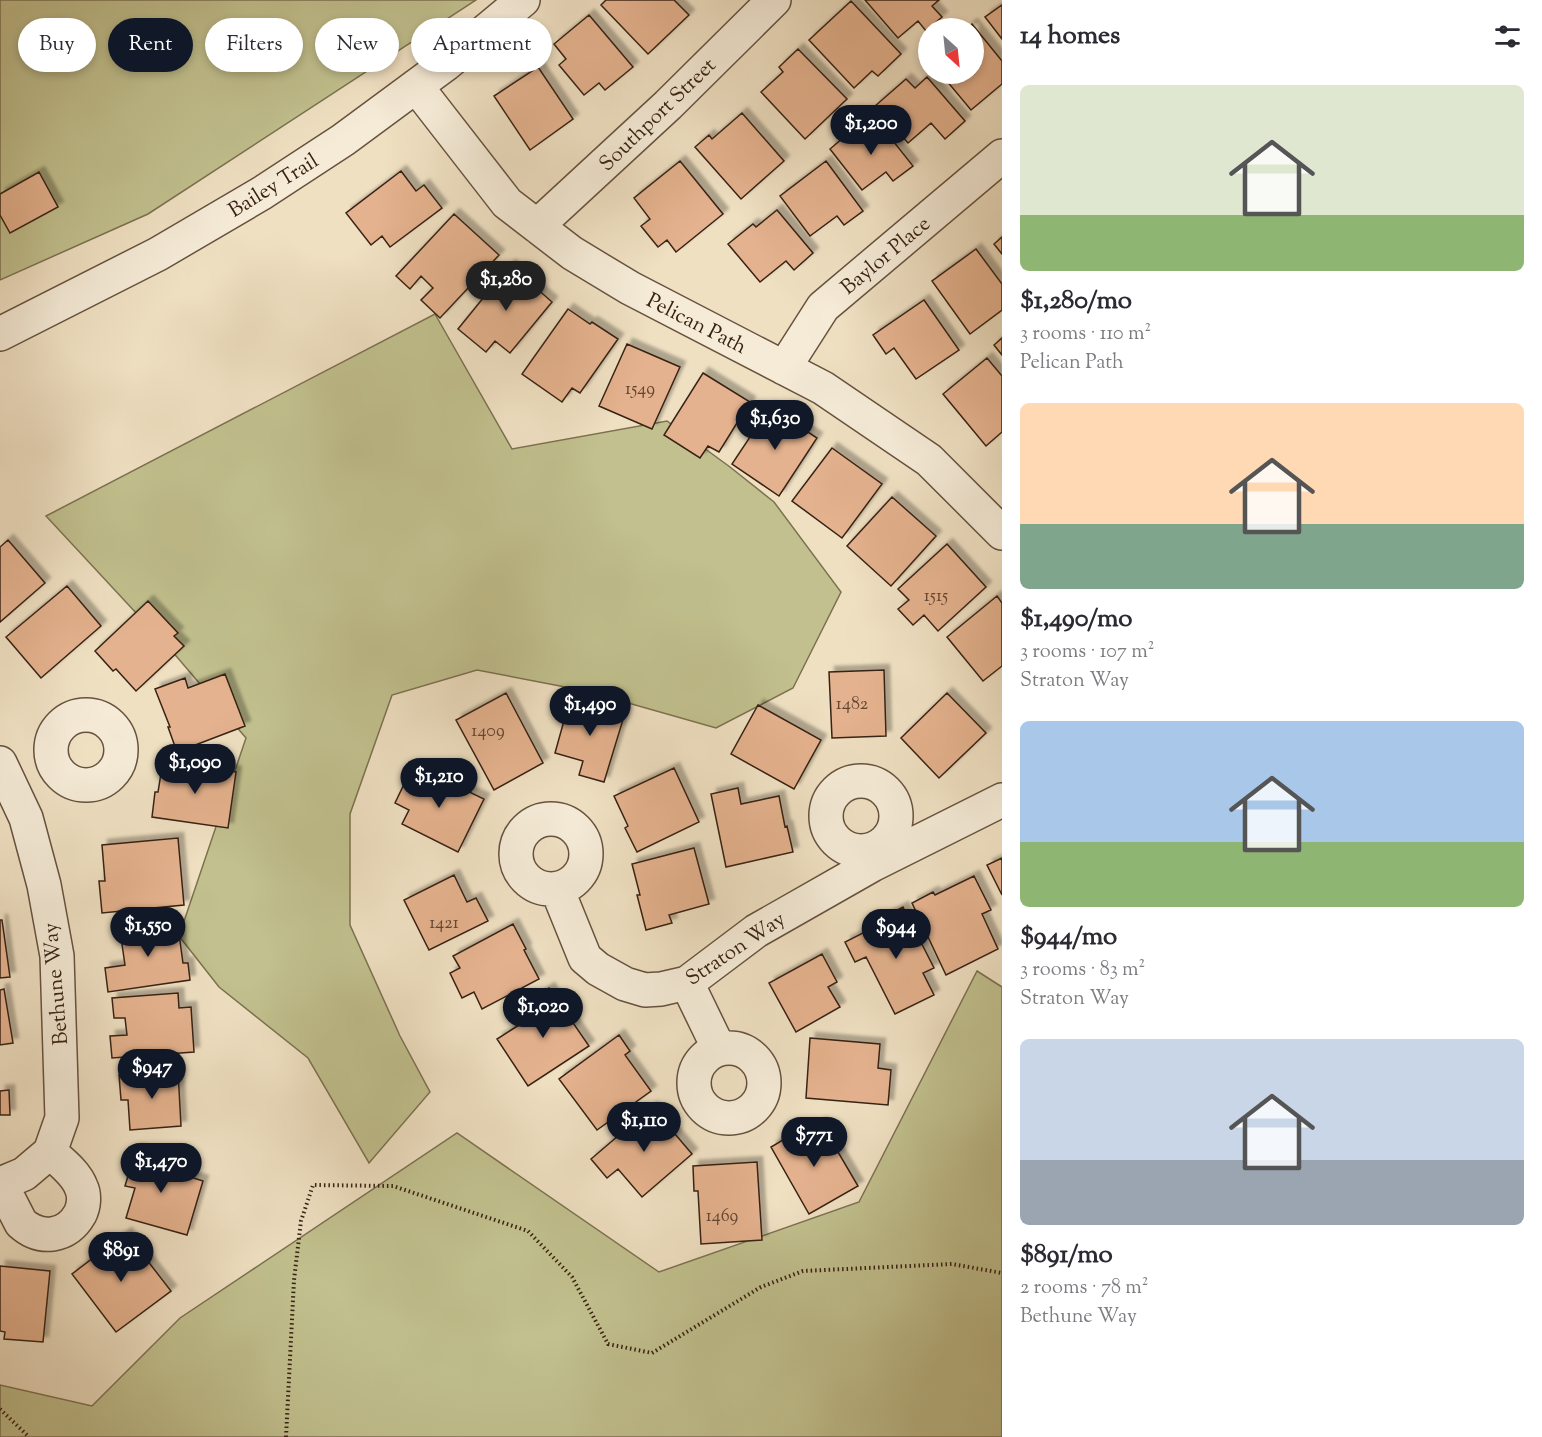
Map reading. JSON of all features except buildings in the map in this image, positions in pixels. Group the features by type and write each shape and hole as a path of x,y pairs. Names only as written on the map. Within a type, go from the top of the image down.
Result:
{"street":[{"name":"Bailey Trail","path":"0,334 158,254 262,193 343,140 446,64 523,0"},
{"name":"Southport Street","path":"537,226 668,105 774,0"},
{"name":"Pelican Path","path":"416,86 507,203 572,253 630,288 823,388 929,460 998,520"},
{"name":"Baylor Place","path":"784,368 823,307 1002,156"},
{"name":"Bethune Way","path":"50,1152 62,1118 57,956 44,885 26,818 5,774 53,762"},
{"name":"Straton Way","path":"557,889 585,958 598,969 625,984 645,990 661,989 687,983 756,931 880,854 1002,800"},
{"path":"687,983 719,1049"},
{"path":"50,1152 78,1180 84,1200 82,1210 74,1223 64,1231 49,1235 34,1232 21,1223 0,1184 24,1174 50,1152"}],"path":[{"path":"286,1437 294,1281 301,1221 313,1185 393,1186 528,1231 572,1277 608,1344 651,1353 761,1287 803,1271 952,1264 1002,1273"},
{"path":"0,1409 29,1437"}],"shaded area":[{"path":"0,0 476,0 448,18 411,18 411,42 399,50 399,18 315,18 315,72 366,72 148,214 0,280"},
{"path":"435,314 512,449 667,421 774,502 841,592 793,688 716,728 586,691 477,670 392,695 350,814 350,925 400,1036 430,1092 369,1163 308,1058 219,987 179,936 246,738 177,657 46,516"},
{"path":"977,971 1002,987 1002,1437 0,1437 0,1385 92,1406 180,1318 457,1133 659,1272 859,1202"}]}
